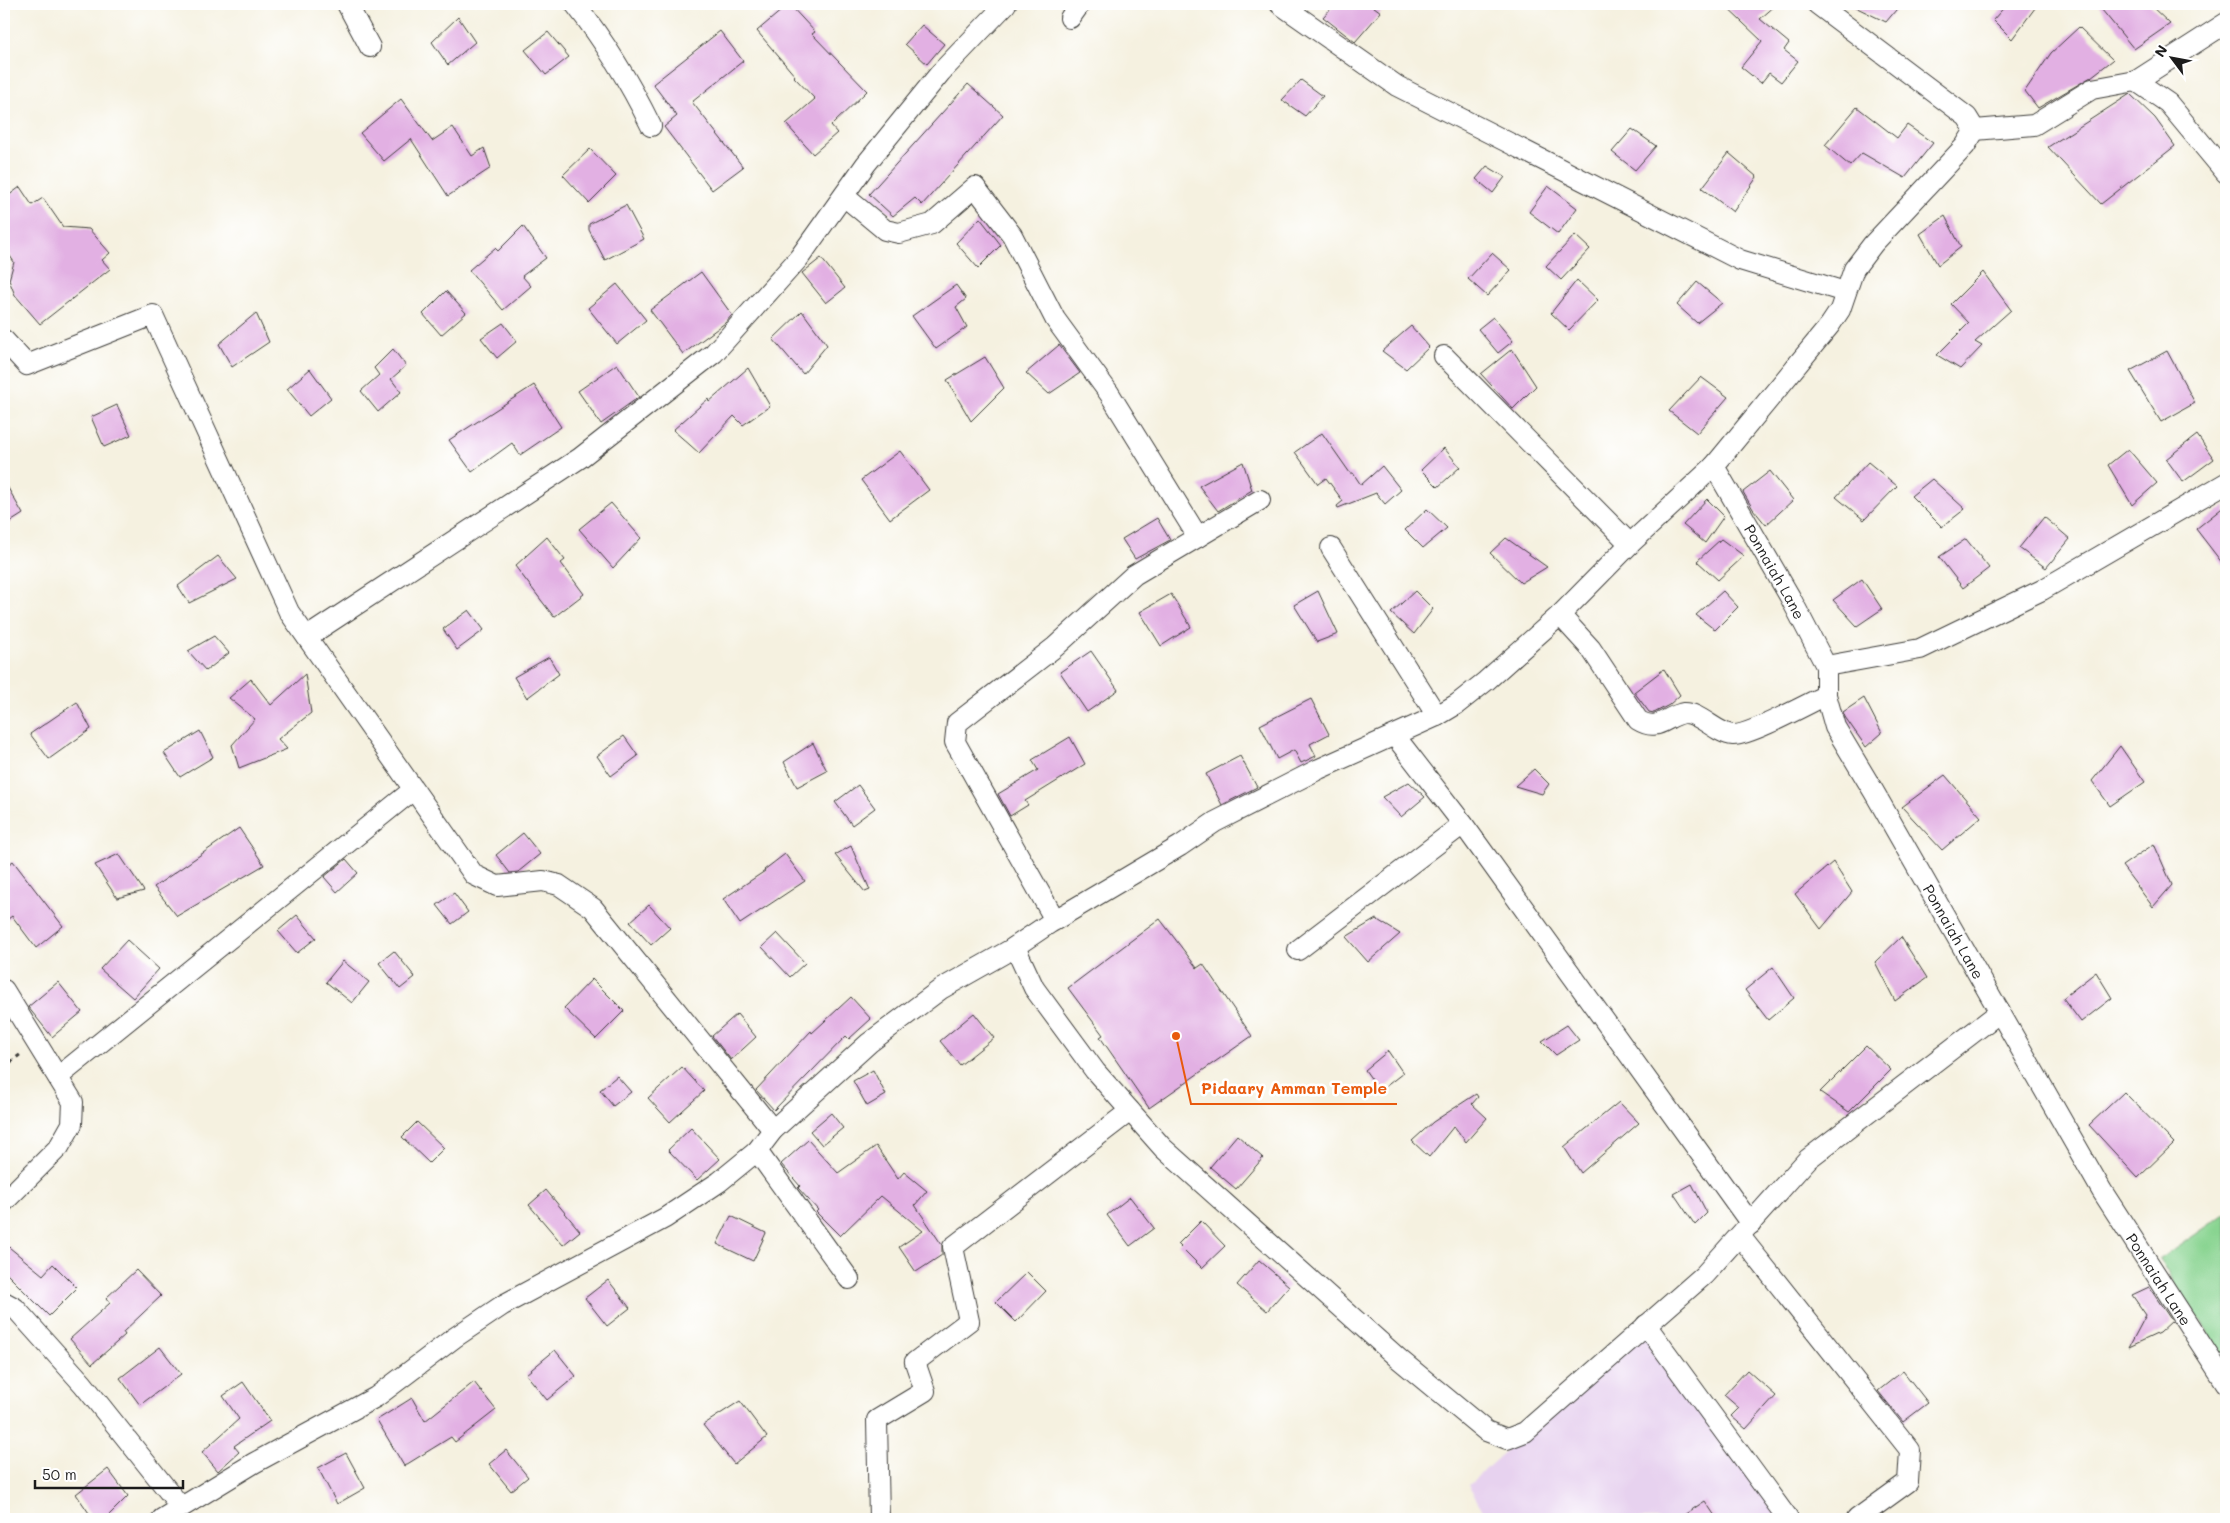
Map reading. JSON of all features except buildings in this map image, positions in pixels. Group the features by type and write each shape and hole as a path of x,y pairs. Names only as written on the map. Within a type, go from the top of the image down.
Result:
{"street":[{"path":"348,4 370,47"},
{"path":"576,4 601,37 640,103 651,126"},
{"path":"307,637 580,458 714,353 799,258 866,164 941,72 1006,4"},
{"path":"1280,4 1397,86 1740,260 1845,292"},
{"path":"1817,4 1967,117 1975,130"},
{"path":"1975,130 2034,125 2092,89 2136,81 2226,24"},
{"path":"2136,81 2168,103 2226,173"},
{"path":"4,1302 15,1308 83,1384 173,1515 254,1463 376,1397 454,1338 503,1305 665,1218 719,1182 757,1151 773,1130 869,1043 941,989 1015,947 1055,920 1172,852 1215,822 1319,769 1438,716 1486,681 1560,615 1630,544 1714,466 1830,325 1840,310 1854,269 1873,244 1965,146 1975,130"},
{"path":"844,196 885,230 899,233 932,224 975,187 1012,234 1055,319 1109,393 1198,537"},
{"path":"4,340 27,365 153,315 289,612 474,876 497,886 543,881 559,885 593,908 773,1130"},
{"path":"1444,356 1630,544"},
{"name":"Ponnaiah Lane","path":"1714,466 1790,597 1826,666 1826,695 1835,727 2102,1191 2226,1382"},
{"path":"1826,666 1920,649 2042,590 2226,483"},
{"path":"1055,920 954,742 957,723 1055,647 1134,575 1260,500"},
{"path":"1332,548 1438,716"},
{"path":"1560,615 1591,649 1638,720 1652,726 1672,717 1691,713 1710,725 1733,735 1760,727 1826,695"},
{"path":"1395,736 1463,824 1746,1230 1910,1450 1908,1482 1857,1519"},
{"path":"58,1077 414,790"},
{"path":"1298,950 1463,824"},
{"path":"1015,947 1034,988 1095,1071 1162,1148 1399,1360 1486,1431 1507,1439 1525,1432 1704,1275 1808,1160 2000,1012"},
{"path":"4,990 73,1102 72,1124 59,1147 4,1202"},
{"path":"879,1519 877,1420 925,1391 915,1362 969,1321 953,1247 1130,1111"},
{"path":"757,1151 849,1279"},
{"path":"1646,1325 1788,1519"}],"shaded area":[{"path":"1646,1325 1788,1519 1488,1519 1468,1485"}],"green space":[{"path":"2226,1213 2226,1358 2159,1260"}],"place":[{"name":"Pidaary Amman Temple","path":"1176,1036"}]}
